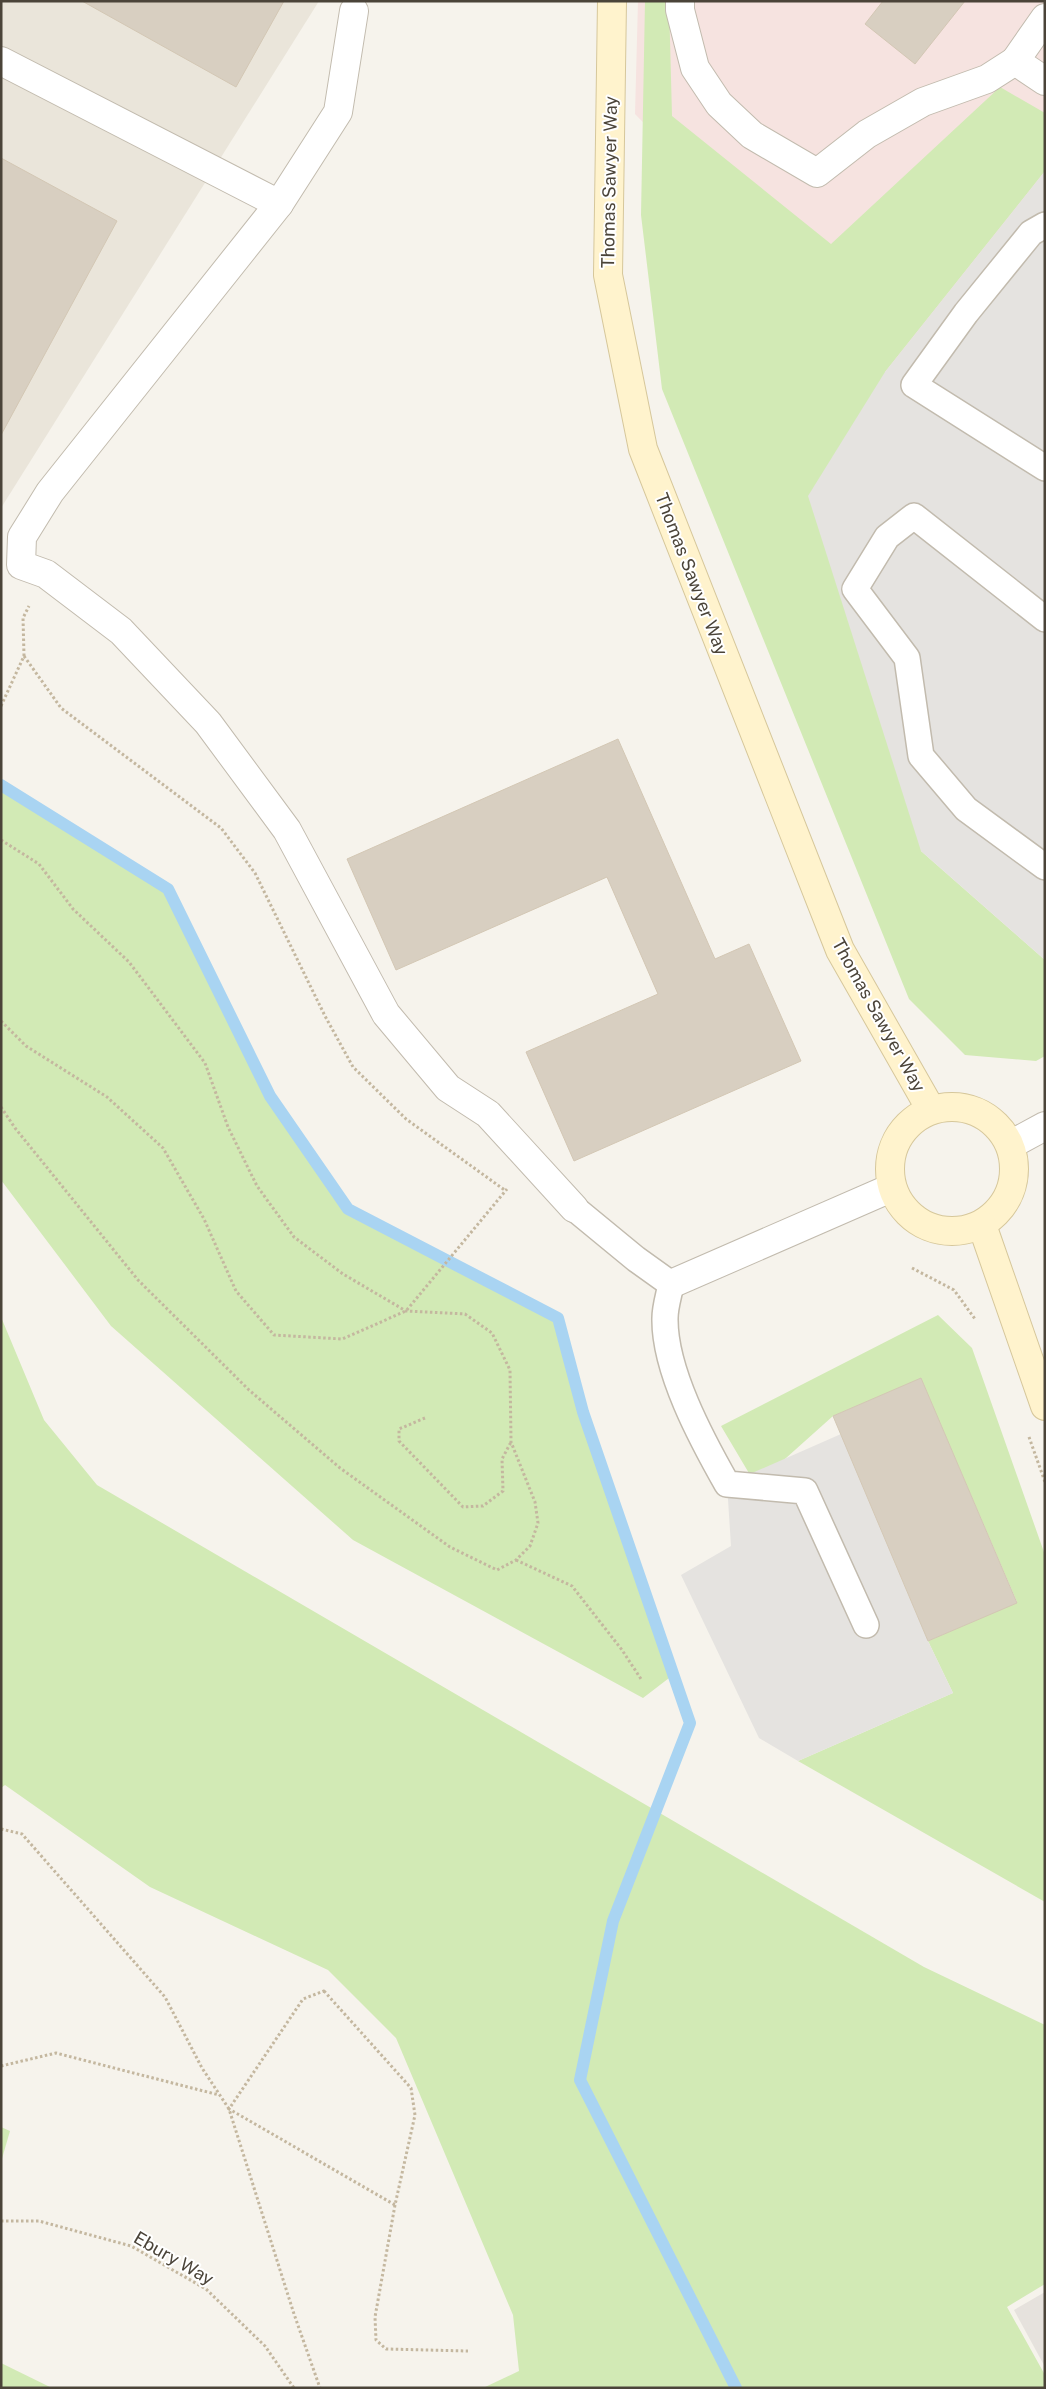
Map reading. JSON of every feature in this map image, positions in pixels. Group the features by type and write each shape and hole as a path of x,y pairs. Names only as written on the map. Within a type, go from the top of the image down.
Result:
{"street":[{"name":"Thomas Sawyer Way","path":"612,1 608,275 643,449 840,950 930,1108"},
{"path":"680,1 680,10 696,68 719,104 752,135 817,173 867,134 923,102 987,79 1015,61 1045,18"},
{"path":"354,11 338,112 279,204 50,492 22,537 21,564 46,574 122,631 208,723 287,830 386,1014 448,1088 488,1114 574,1208"},
{"path":"1,61 279,204"},
{"path":"1015,61 1045,81"},
{"path":"930,1108 966,1108 984,1115 1001,1130 1010,1145 1015,1166 1012,1186 999,1211 982,1225 952,1232 921,1224 904,1210 891,1188 890,1160 896,1140 908,1124 930,1108"},
{"path":"1010,1145 1045,1126"},
{"path":"671,1284 891,1188"},
{"path":"982,1225 1045,1406"}],"lane":[{"path":"1045,224 1031,232 966,313 914,385 1045,468"},
{"path":"1045,619 914,516 887,537 854,589 907,658 921,756 966,809 1045,867"},
{"path":"574,1208 636,1259 671,1284 665,1319 673,1370 710,1453 727,1484 805,1491 866,1625"}],"path":[{"path":"1,706 24,656 23,618 46,574"},
{"path":"24,656 62,708 221,828 255,873 325,1016 353,1067 406,1119 506,1191"},
{"path":"1,840 39,864 73,909 129,962 205,1063 228,1127 257,1186 294,1237 343,1274 406,1311 465,1314 492,1333 510,1370 511,1442 535,1502 538,1523 530,1546 516,1560 497,1570 450,1547 340,1468 257,1396 138,1280 1,1107"},
{"path":"1,1021 26,1046 107,1097 163,1148 204,1219 236,1291 274,1335 342,1339 406,1311 530,1160"},
{"path":"425,1418 399,1429 399,1441 463,1507 483,1506 503,1491 502,1459 511,1442"},
{"path":"516,1560 572,1586 622,1650 641,1679"},
{"path":"1,1829 22,1834 165,1997 202,2068 229,2109 294,2314 320,2388"},
{"path":"229,2109 303,1999 324,1991 411,2088 416,2115 394,2205 375,2317 376,2340 386,2349 468,2351"},
{"path":"1,2066 56,2053 220,2095"},
{"path":"229,2109 394,2205"},
{"name":"Ebury Way","path":"1,2221 39,2221 130,2246 206,2289 265,2346 294,2388"}],"shaded area":[{"path":"1,1 319,1 1,508"},
{"path":"638,1 1045,1 1045,960 885,372 635,114"},
{"path":"1045,171 1045,960 921,851 808,496 885,372"},
{"path":"841,1434 928,1641 953,1693 798,1761 759,1738 681,1575 731,1546 727,1484"},
{"path":"1045,2292 1045,2367 1014,2310"}],"green space":[{"path":"645,1 669,1 672,116 831,244 1000,87 1045,113 1045,171 885,372 921,851 1045,960 1045,1056 1036,1061 965,1055 909,999 662,389 641,215"},
{"path":"1,785 168,889 270,1096 348,1209 558,1318 583,1412 673,1675 643,1698 353,1540 111,1326 1,1180"},
{"path":"938,1315 972,1348 1045,1555 1045,1902 798,1761 953,1693 928,1641 1017,1602 921,1379 833,1416 756,1485 721,1426"},
{"path":"1,1317 44,1420 97,1485 924,1967 1045,2025 1045,2284 1007,2307 1045,2375 1045,2388 483,2388 519,2371 513,2315 396,2038 328,1970 150,1887 5,1785 1,1788"},
{"path":"1,2127 10,2131 1,2162"},
{"path":"1,2363 52,2388 1,2388"}],"building":[{"path":"82,1 284,1 236,87"},
{"path":"883,1 965,1 915,64 865,24"},
{"path":"1,158 117,221 1,435"},
{"path":"618,739 715,959 749,944 801,1061 574,1161 526,1052 658,994 607,877 396,970 347,859"},
{"path":"921,1378 1017,1603 928,1641 833,1416"}],"waterway":[{"path":"1,785 168,889 270,1096 348,1209 558,1318 583,1412 690,1723 613,1921 580,2080 736,2388"}]}
